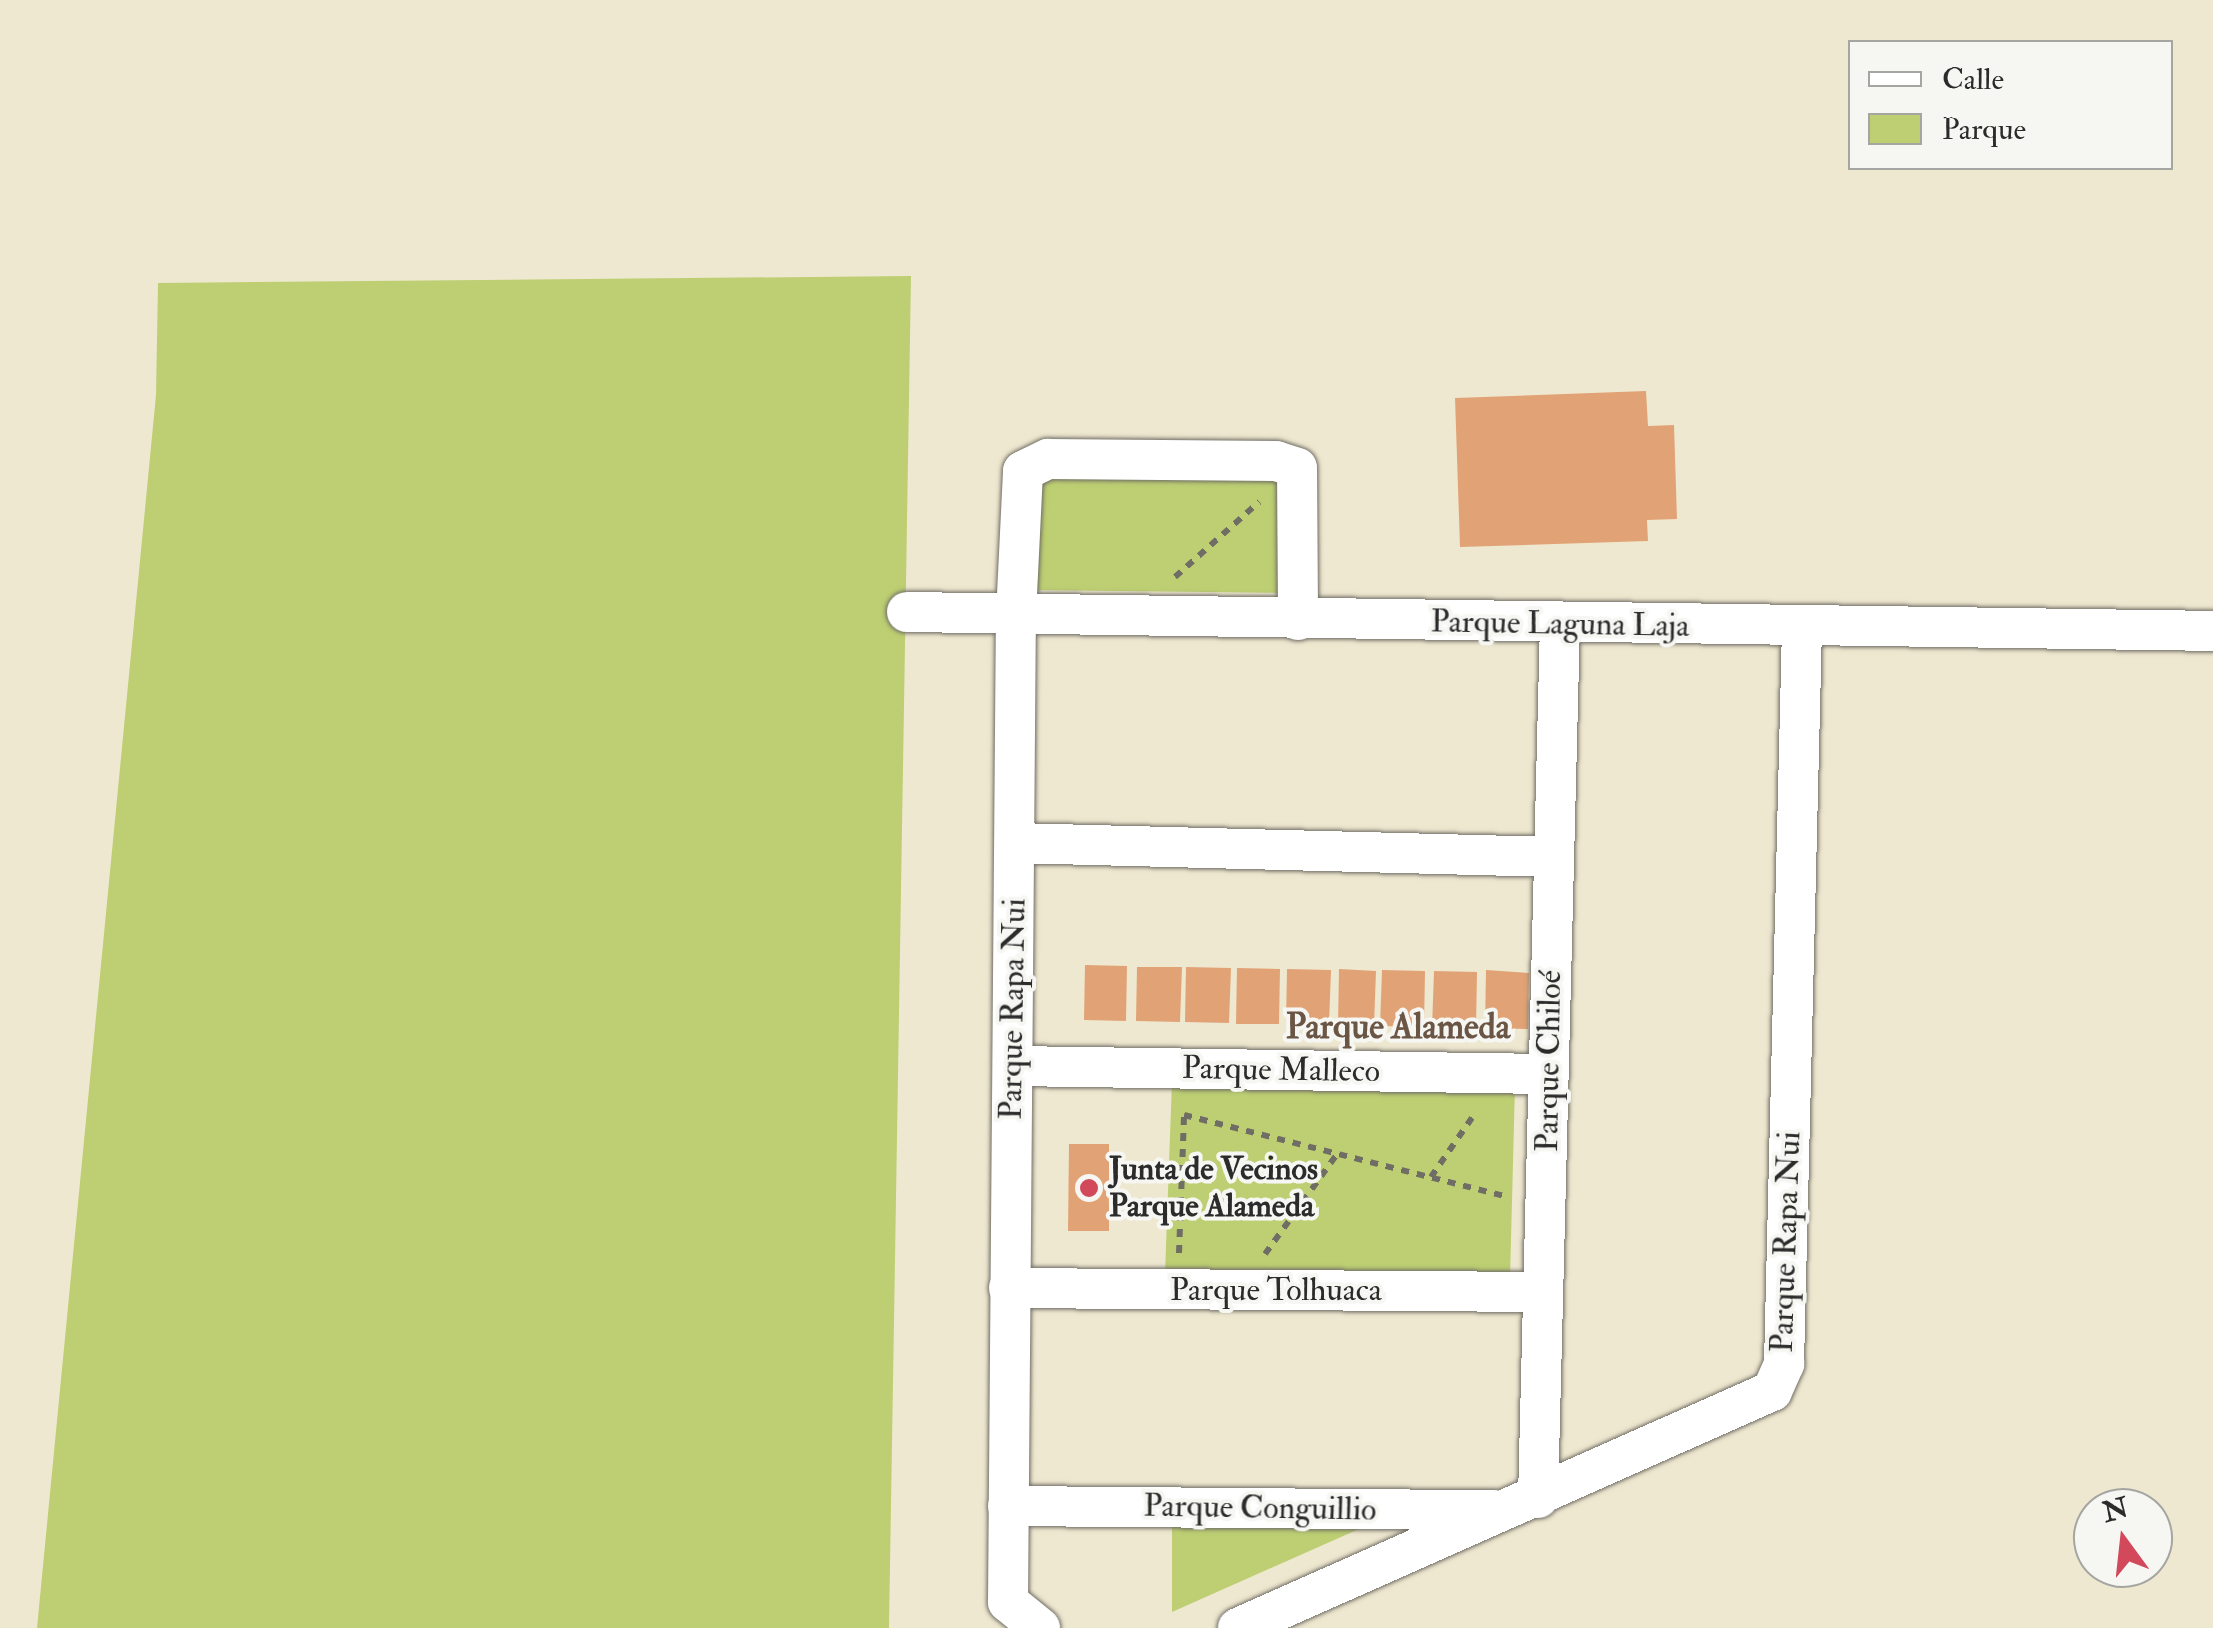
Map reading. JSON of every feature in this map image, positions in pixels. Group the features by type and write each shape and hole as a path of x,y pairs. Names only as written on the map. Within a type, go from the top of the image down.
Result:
{"street":[{"name":"Parque Rapa Nui","path":"1023,1623 1008,1602 1008,1506 1016,615 1023,471 1048,459 1276,461 1297,468"},
{"path":"1297,468 1298,620"},
{"name":"Parque Laguna Laja","path":"907,612 2213,631"},
{"name":"Parque Chiloé","path":"1525,1504 1543,1292 1560,624"},
{"name":"Parque Rapa Nui","path":"1238,1628 1525,1504 1772,1390 1784,1364 1802,628"},
{"path":"1014,843 1554,857"},
{"name":"Parque Malleco","path":"1014,1066 1548,1074"},
{"name":"Parque Tolhuaca","path":"1009,1288 1543,1292"},
{"name":"Parque Conguillio","path":"1008,1506 1525,1504"}],"path":[{"path":"1168,584 1297,468"},
{"path":"1178,1289 1185,1068"},
{"path":"1431,1177 1502,1074"},
{"path":"1184,1116 1545,1207"},
{"path":"1239,1290 1337,1154"}],"green space":[{"path":"911,276 889,1628 37,1628 156,395 158,283"},
{"path":"1050,475 1277,477 1292,593 1028,590 1034,481"},
{"path":"1172,1081 1515,1085 1510,1279 1165,1274"},
{"path":"1172,1521 1368,1525 1172,1612"}],"building":[{"path":"1646,391 1648,426 1674,425 1677,519 1647,520 1648,541 1460,547 1455,398"},
{"path":"1085,965 1127,966 1126,1021 1084,1020"},
{"path":"1137,967 1182,967 1180,1022 1136,1021"},
{"path":"1186,967 1231,968 1229,1023 1185,1022"},
{"path":"1237,968 1280,969 1279,1024 1236,1024"},
{"path":"1287,969 1331,970 1329,1025 1286,1024"},
{"path":"1339,969 1376,971 1374,1026 1338,1025"},
{"path":"1382,970 1425,971 1424,1027 1380,1026"},
{"path":"1486,970 1529,973 1528,1029 1485,1028"},
{"path":"1434,971 1477,972 1476,1028 1432,1028"},
{"name":"Junta de Vecinos Parque Alameda","path":"1069,1144 1109,1144 1109,1231 1068,1231"}],"place":[{"name":"Junta de Vecinos Parque Alameda","path":"1089,1188"}],"district":[{"name":"Parque Alameda","path":"1398,1027"}]}
